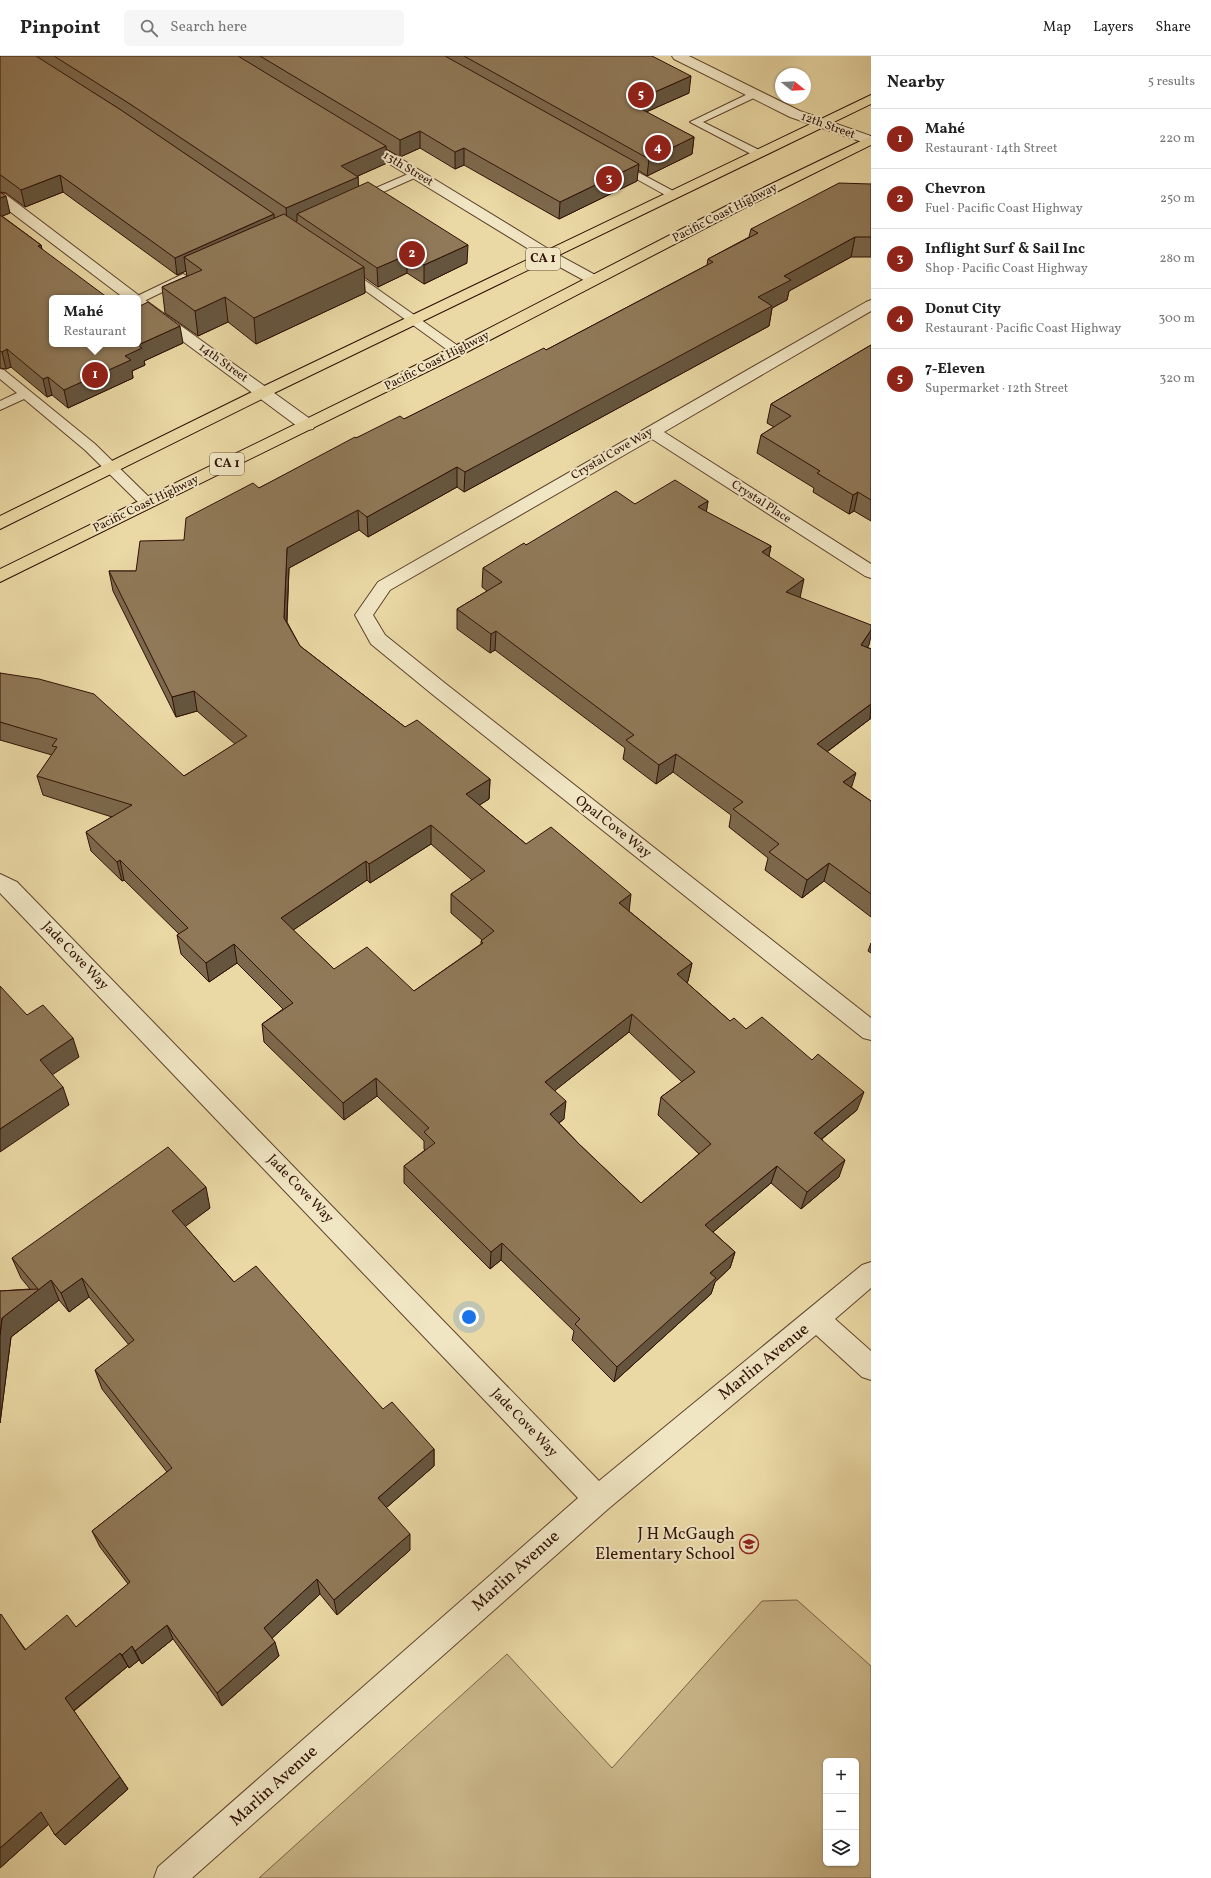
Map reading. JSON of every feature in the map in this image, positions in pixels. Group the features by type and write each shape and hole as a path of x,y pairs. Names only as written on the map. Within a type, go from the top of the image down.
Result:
{"highway":[{"name":"CA 1","path":"0,523 264,392 550,256 671,194 871,99"},
{"name":"Pacific Coast Highway","path":"0,576 457,351 741,204 871,141"}],"street":[{"name":"12th Street","path":"679,56 795,114 871,141"},
{"name":"13th Street","path":"349,133 550,256 594,280"},
{"path":"0,197 130,295"},
{"name":"14th Street","path":"141,302 307,425"},
{"name":"Crystal Cove Way","path":"364,615 384,586 871,305"},
{"name":"Crystal Place","path":"651,431 871,572"},
{"name":"Opal Cove Way","path":"364,615 378,639 871,1031"},
{"name":"Jade Cove Way","path":"0,882 9,888 598,1499"},
{"name":"Marlin Avenue","path":"169,1878 598,1499 871,1273"},
{"path":"817,1319 871,1368"}],"lane":[{"path":"754,94 695,122 757,153"},
{"path":"610,160 671,194"},
{"path":"351,202 415,174"},
{"path":"338,267 416,320 457,351"},
{"path":"141,299 194,273"},
{"path":"0,373 90,447 147,503"},
{"path":"0,406 25,394"}],"shaded area":[{"name":"J H McGaugh Elementary School","path":"797,1600 871,1666 871,1878 259,1878 507,1654 612,1768 762,1601"}],"building":[{"path":"0,56 36,56 121,110 274,214 175,258 60,175 21,190 0,175"},
{"path":"54,56 238,56 386,146 341,166 358,177 286,208 130,104"},
{"path":"260,56 445,56 639,164 560,202 464,148 455,152 420,131 400,140"},
{"path":"464,56 652,56 691,76 630,103 694,137 649,159"},
{"path":"368,182 468,245 424,265 407,255 377,268 297,214"},
{"path":"839,183 871,184 871,237 855,237 784,276 791,280 758,297 772,306 465,472 457,467 367,517 358,510 287,548 284,618 300,646 405,727 417,720 490,779 466,794 526,844 551,827 631,894 619,903 692,963 677,974 730,1021 734,1018 746,1029 762,1017 812,1060 818,1054 864,1092 814,1133 845,1160 807,1192 777,1166 705,1225 735,1252 710,1273 716,1278 617,1367 575,1324 580,1319 502,1243 491,1252 404,1166 435,1143 424,1132 429,1128 376,1078 343,1103 262,1024 293,1003 234,944 206,963 177,935 188,928 120,860 117,862 86,832 132,805 37,776 57,747 52,746 57,739 0,722 0,673 39,679 94,694 184,776 247,736 194,691 172,697 109,571 136,571 140,541 184,540 186,518 253,483 259,488 355,437 356,438 400,416 404,419 544,348 546,350 713,262 708,259 758,233 751,229","holes":["431,825 485,871 451,894 494,931 481,941 483,943 414,991 367,947 334,969 281,918 366,861 369,864","632,1014 695,1072 661,1097 711,1144 641,1203 550,1114 566,1101 545,1082"]},
{"path":"0,192 6,196 0,198"},
{"path":"284,214 364,267 254,318 225,297 195,311 162,287 202,270 184,257"},
{"path":"0,215 41,245 38,246 104,295 49,295 49,347 142,348 125,356 131,360 64,390 48,377 43,379 7,349 2,352 0,351"},
{"path":"148,302 180,326 141,344 141,306"},
{"path":"871,345 871,500 858,492 853,495 817,473 820,471 761,435 791,416 771,404"},
{"path":"675,480 708,501 698,507 771,546 762,552 804,579 786,592 871,625 871,630 861,645 871,649 871,704 817,744 856,773 843,782 871,801 871,894 829,863 807,880 769,852 779,844 733,809 743,802 676,754 659,765 626,740 634,735 496,631 491,634 457,609 502,582 483,568 524,543 526,545 616,491 635,504"},
{"path":"0,986 27,1015 43,1005 73,1038 40,1060 63,1087 0,1129"},
{"path":"168,1147 206,1187 172,1211 234,1282 256,1266 383,1409 392,1402 434,1449 378,1498 410,1534 334,1600 317,1579 264,1628 275,1642 217,1693 167,1625 135,1651 132,1646 122,1655 120,1653 65,1698 120,1777 55,1835 41,1812 0,1848 0,1615 1,1614 25,1650 67,1615 76,1627 130,1582 92,1531 172,1468 95,1370 134,1340 82,1278 61,1293 51,1280 2,1318 0,1335 0,1291 38,1289 12,1258"}],"place":[{"name":"7-Eleven","path":"641,95"},
{"name":"Donut City","path":"658,148"},
{"name":"Inflight Surf & Sail Inc","path":"609,179"},
{"name":"Chevron","path":"412,254"},
{"name":"Mahé","path":"95,375"},
{"name":"J H McGaugh Elementary School","path":"749,1544"}]}
